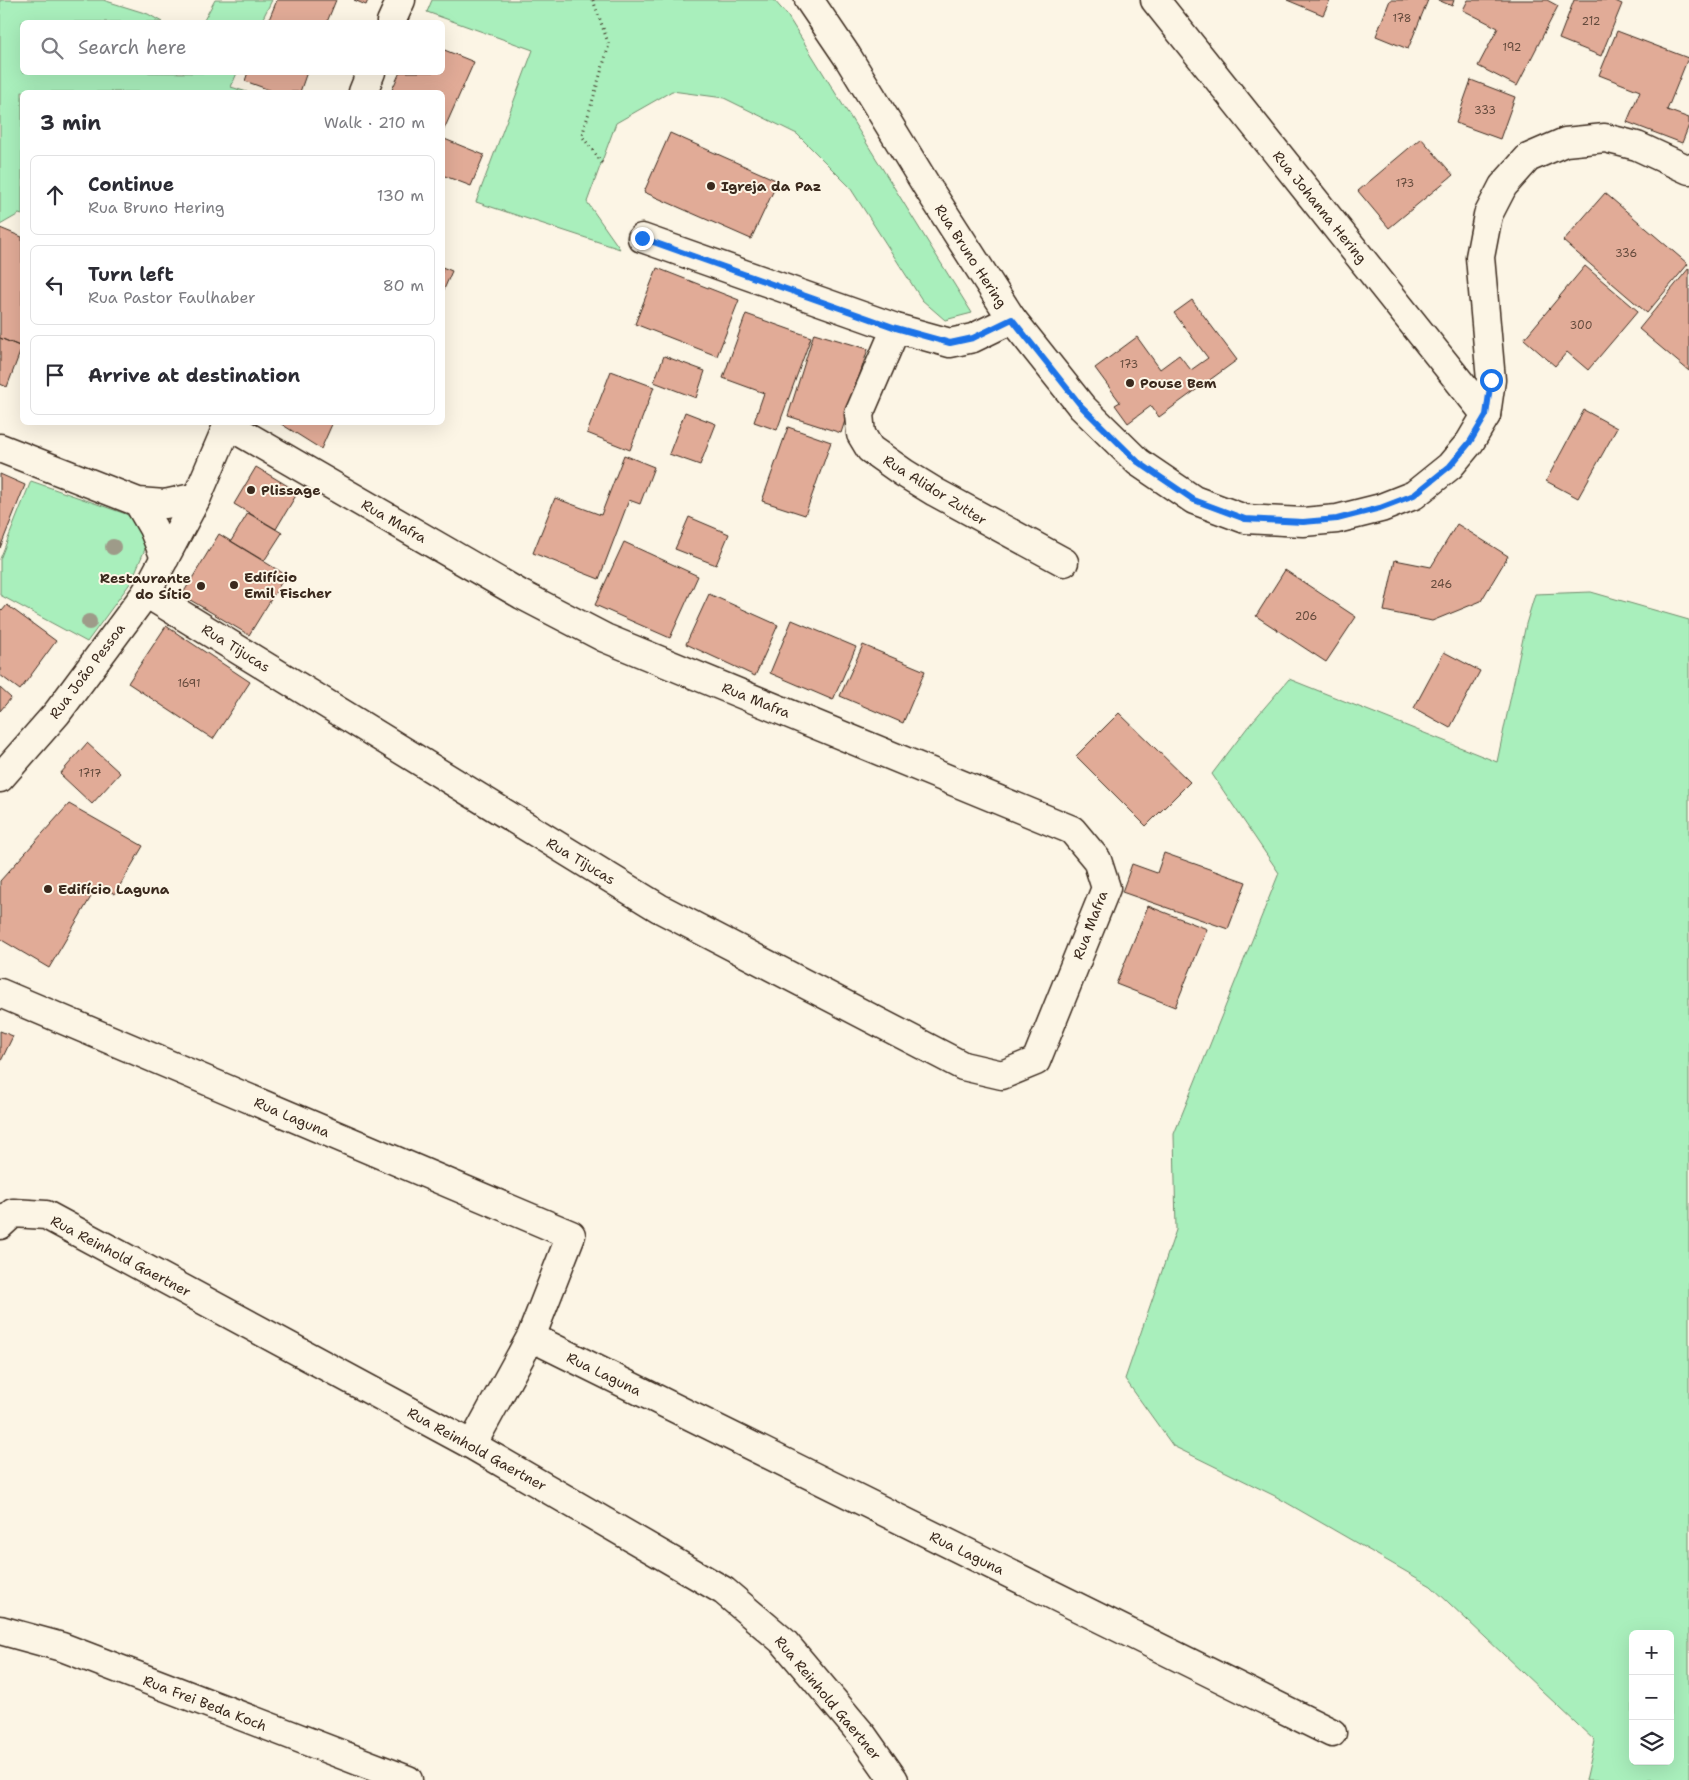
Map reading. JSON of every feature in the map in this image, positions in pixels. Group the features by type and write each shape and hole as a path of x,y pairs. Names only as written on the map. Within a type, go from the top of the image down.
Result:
{"street":[{"path":"392,20 400,0"},
{"name":"Rua Bruno Hering","path":"809,0 847,56 926,185 1012,319 1082,407 1138,462 1194,500 1245,519 1303,522 1337,519 1380,508 1414,495 1450,466 1470,442 1486,415 1491,380 1480,258 1488,215 1504,186 1528,158 1565,142 1606,138 1638,146 1689,170"},
{"name":"Rua Johanna Hering","path":"1155,0 1486,415"},
{"path":"364,90 370,75"},
{"path":"642,238 896,328 950,343 973,338 1012,319"},
{"name":"Rua Alidor Zutter","path":"896,328 859,414 861,434 870,448 904,474 934,492 1064,562"},
{"name":"Rua João Pessoa","path":"0,778 57,713 146,592 197,497 229,425"},
{"name":"Rua Mafra","path":"231,425 522,595 606,638 1072,830 1097,860 1106,888 1036,1061"},
{"path":"0,448 138,502 165,504 197,497"},
{"path":"138,502 153,528 165,558"},
{"name":"Rua Tijucas","path":"146,592 659,908 963,1066 1002,1075 1036,1061"},
{"name":"Rua Laguna","path":"0,993 571,1235 531,1337 1332,1733"},
{"name":"Rua Reinhold Gaertner","path":"0,1224 13,1214 46,1215 472,1445 724,1592 784,1642 863,1736 894,1780"},
{"path":"472,1445 531,1337"},
{"name":"Rua Frei Beda Koch","path":"0,1630 62,1647 408,1780"}],"path":[{"path":"593,0 609,45 582,136 602,163"}],"green space":[{"path":"0,0 103,0 148,14 158,20 20,20 20,75 236,75 231,87 241,90 20,90 20,214 0,225"},
{"path":"215,0 272,0 262,20 204,20"},
{"path":"432,0 774,0 787,15 972,313 945,320 922,300 849,186 797,134 724,98 672,91 616,123 587,202 620,249 476,202 533,50 427,12"},
{"path":"31,481 126,514 138,524 148,542 131,582 87,642 0,595 0,559"},
{"path":"1591,592 1689,620 1689,1780 1586,1780 1595,1741 1431,1586 1275,1496 1173,1446 1125,1379 1176,1230 1174,1134 1279,873 1212,774 1247,728 1289,679 1497,762 1526,624 1535,594"}],"building":[{"path":"277,0 336,0 328,20 269,20"},
{"path":"354,0 368,0 366,5"},
{"path":"1287,0 1330,0 1323,15"},
{"path":"1390,0 1428,0 1408,49 1376,36"},
{"path":"1438,0 1454,0 1452,6"},
{"path":"1468,0 1547,0 1558,6 1517,86 1478,66 1498,28 1463,10"},
{"path":"1574,0 1613,0 1622,4 1601,56 1559,39"},
{"path":"1617,31 1688,58 1667,110 1689,118 1689,125 1682,143 1627,122 1640,91 1599,75"},
{"path":"445,50 474,62 445,127 445,90 392,90 399,75 445,75"},
{"path":"247,75 306,75 301,90 270,90 245,81"},
{"path":"1471,80 1515,97 1500,139 1456,123"},
{"name":"Igreja da Paz","path":"670,133 778,181 751,239 644,192"},
{"path":"1421,138 1453,175 1389,228 1358,191"},
{"path":"445,139 484,155 471,186 445,176"},
{"path":"1605,193 1688,264 1647,313 1563,241"},
{"path":"0,228 20,236 20,346 0,338"},
{"path":"1585,266 1638,311 1588,370 1567,352 1555,366 1524,339"},
{"path":"445,268 452,271 445,287"},
{"path":"657,268 739,300 717,356 635,324"},
{"path":"1689,268 1689,371 1639,329"},
{"path":"1192,300 1237,360 1159,417 1151,406 1128,423 1115,405 1120,402 1095,368 1137,337 1160,369 1179,355 1191,370 1208,358 1174,313"},
{"path":"746,314 811,337 777,430 754,422 764,393 723,378"},
{"path":"814,333 868,349 841,433 788,416"},
{"path":"0,338 20,346 20,352 7,387 0,384"},
{"path":"664,356 705,371 696,398 654,382"},
{"path":"611,371 654,387 630,450 587,433"},
{"path":"1584,410 1617,428 1578,498 1546,481"},
{"path":"685,412 716,424 700,465 669,454"},
{"path":"283,425 332,425 321,449"},
{"path":"788,427 831,442 805,515 762,501"},
{"path":"624,455 654,467 640,504 629,500 599,579 533,553 555,498 601,515"},
{"path":"256,467 298,492 276,529 234,504"},
{"path":"0,474 25,485 0,548"},
{"path":"248,513 282,533 264,561 231,541"},
{"path":"689,517 729,534 716,565 675,549"},
{"path":"1457,524 1508,556 1481,601 1432,621 1384,611 1395,560 1431,567"},
{"name":"Edifício Emil Fischer","path":"219,534 286,575 249,635 182,595"},
{"path":"624,542 698,576 670,638 595,605"},
{"path":"1285,570 1356,617 1326,662 1256,616"},
{"path":"709,594 778,625 755,676 686,644"},
{"path":"7,605 56,641 20,690 0,675 0,609 2,611"},
{"path":"792,620 856,647 833,700 770,673"},
{"path":"166,626 250,682 213,739 128,683"},
{"path":"863,645 925,671 903,723 840,696"},
{"path":"1444,652 1480,671 1450,728 1414,708"},
{"path":"0,688 11,698 0,711"},
{"path":"1119,713 1190,782 1146,826 1076,756"},
{"path":"87,743 120,773 92,804 60,774"},
{"name":"Edifício Laguna","path":"69,804 143,846 115,894 98,885 49,968 0,939 0,881"},
{"path":"1164,853 1246,882 1228,929 1122,892 1132,864 1157,873"},
{"path":"1148,906 1207,929 1175,1007 1116,984"},
{"path":"0,1031 13,1036 0,1063"}],"place":[{"name":"Igreja da Paz","path":"711,186"},
{"name":"Pouse Bem","path":"1130,383"},
{"name":"Plissage","path":"251,490"},
{"name":"Edifício Emil Fischer","path":"234,585"},
{"name":"Restaurante do Sítio","path":"201,586"},
{"name":"Edifício Laguna","path":"48,889"}],"route":[{"path":"642,238 896,328 950,343 973,338 1012,319 1082,407 1138,462 1194,500 1245,519 1303,522 1337,519 1380,508 1414,495 1450,466 1470,442 1486,415 1491,380"}]}
